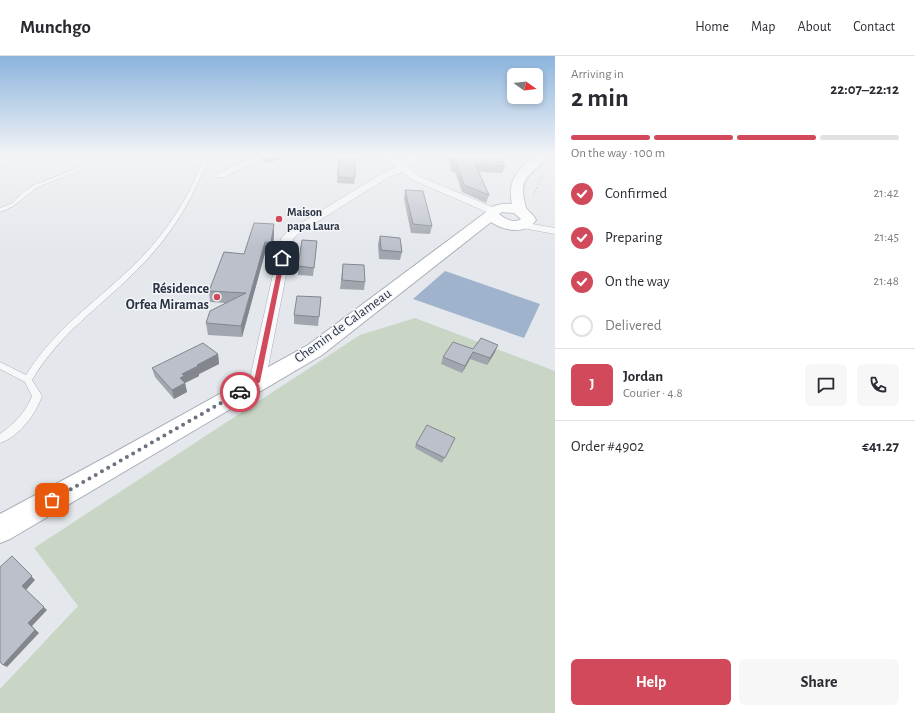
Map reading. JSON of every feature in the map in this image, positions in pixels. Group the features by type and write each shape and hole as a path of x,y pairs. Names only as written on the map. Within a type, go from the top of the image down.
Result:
{"main road":[{"name":"Chemin de Calameau","path":"0,529 117,464 257,382 315,350 470,231 516,190 517,186"},
{"path":"516,190 523,217"},
{"path":"494,211 510,208 523,217"},
{"name":"Chemin de Calameau","path":"494,211 496,220 505,224"},
{"name":"Chemin de Calameau","path":"470,231 505,224 523,217"}],"street":[{"path":"257,382 287,238 294,232 368,186"},
{"path":"434,186 494,211"},
{"path":"523,217 555,227"},
{"path":"523,217 555,230"}],"lane":[{"path":"0,210 15,204 24,194 37,186"},
{"path":"28,380 36,363 64,331 134,268 160,240 177,216 194,186"},
{"path":"0,366 28,380 37,396 34,406 24,419 10,432 0,438"}],"green space":[{"path":"415,318 555,371 555,713 0,713 0,689 78,606 34,548 360,335"}],"water":[{"path":"445,271 540,304 524,338 413,299"}],"building":[{"path":"466,186 485,186 489,195"},
{"path":"405,190 423,191 432,226 413,224"},
{"path":"254,223 274,224 271,242 265,242 241,326 206,323 210,311 246,293 209,291 224,252 244,254"},
{"path":"380,236 400,238 402,252 381,250"},
{"path":"302,240 317,241 314,268 298,266"},
{"path":"343,264 364,265 365,282 342,280"},
{"path":"297,296 321,297 319,317 294,315"},
{"path":"481,338 498,345 490,358 473,352 465,366 443,357 453,342 473,349"},
{"path":"203,343 218,354 182,374 184,376 180,378 185,383 172,390 152,368"},
{"path":"427,425 455,438 445,458 416,444"},
{"path":"12,556 32,576 22,586 44,607 28,623 35,630 3,665 0,662 0,567"}],"way so far":[{"path":"52,500 240,392"}],"place":[{"name":"Maison papa Laura","path":"279,219"},
{"name":"Résidence Orfea Miramas","path":"217,297"}],"route":[{"path":"240,392 257,382 282,258"}]}
